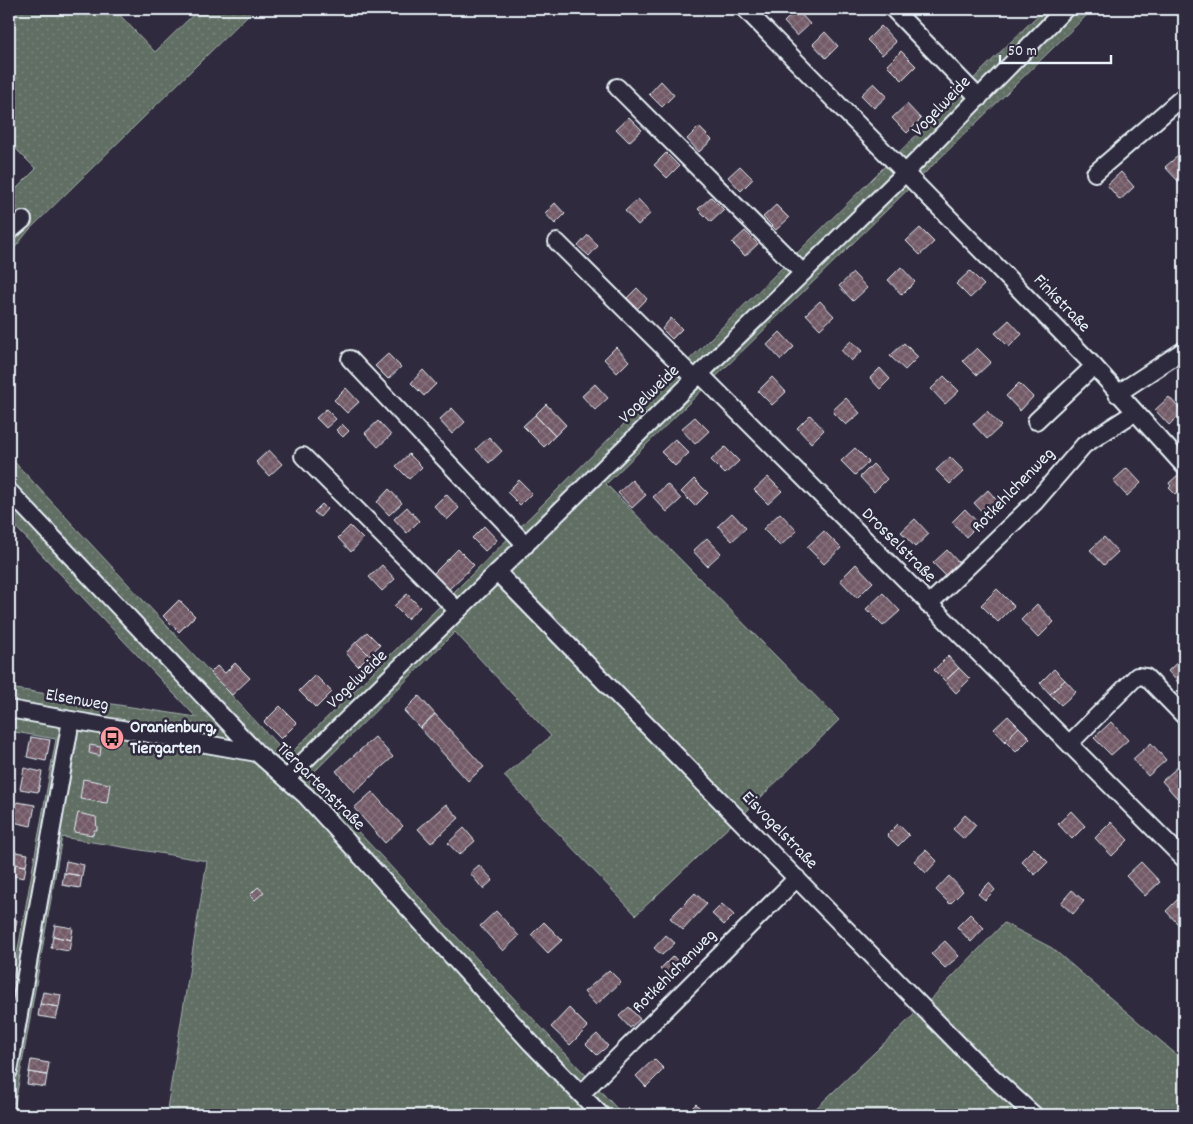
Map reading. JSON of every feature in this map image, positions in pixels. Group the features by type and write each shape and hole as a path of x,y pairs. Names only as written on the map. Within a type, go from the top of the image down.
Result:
{"street":[{"name":"Finkstraße","path":"745,9 1094,366 1134,413 1184,466"},
{"path":"893,9 978,98"},
{"name":"Vogelweide","path":"286,778 906,172 1066,9"},
{"path":"617,88 803,273"},
{"path":"1095,173 1184,96"},
{"path":"9,232 22,220"},
{"name":"Drosselstraße","path":"557,242 698,376 1184,859"},
{"path":"1117,394 1184,350"},
{"path":"350,359 526,544"},
{"path":"1036,421 1094,366"},
{"name":"Rotkehlchenweg","path":"928,605 1035,502 1084,445 1134,413"},
{"path":"303,456 458,611"},
{"name":"Tiergartenstraße","path":"9,491 257,754 306,796 531,1043 601,1115"},
{"name":"Eisvogelstraße","path":"497,572 976,1062 1034,1115"},
{"path":"1069,744 1137,676 1146,677 1184,716"},
{"name":"Elsenweg","path":"9,710 257,754"},
{"path":"9,1071 71,720"},
{"name":"Rotkehlchenweg","path":"581,1094 797,878"}],"green space":[{"path":"9,9 114,9 155,52 199,9 254,9 29,230 9,255 9,196 36,169 9,142"},
{"path":"1044,9 1093,9 606,484 839,720 743,815 925,1005 1004,923 1052,948 1184,1061 1184,1115 809,1115 920,1009 735,821 636,915 504,776 551,736 455,632 308,778 623,1115 166,1115 207,861 62,837 13,1115 9,1115 9,999 56,739 9,731 9,688 196,717 9,520 9,456 288,756"}],"building":[{"path":"797,10 810,24 797,36 784,22"},
{"path":"881,26 896,42 882,55 867,40"},
{"path":"825,32 838,46 826,58 813,44"},
{"path":"901,51 916,66 902,80 887,65"},
{"path":"661,81 674,95 662,107 649,94"},
{"path":"874,83 887,96 874,108 861,95"},
{"path":"907,104 921,119 907,133 892,118"},
{"path":"629,117 642,130 629,142 616,129"},
{"path":"699,127 712,140 699,152 687,139"},
{"path":"666,153 679,166 667,178 654,165"},
{"path":"1179,155 1184,160 1184,177 1179,182 1165,167"},
{"path":"740,166 753,179 741,191 728,177"},
{"path":"1121,172 1134,187 1120,200 1107,185"},
{"path":"1184,191 1184,206 1177,198"},
{"path":"711,197 724,210 711,222 698,209"},
{"path":"638,199 651,213 638,225 625,211"},
{"path":"555,203 565,214 555,224 545,213"},
{"path":"776,205 789,218 776,230 763,217"},
{"path":"920,228 934,242 920,255 906,241"},
{"path":"745,231 758,244 745,256 732,243"},
{"path":"588,235 598,246 589,256 578,246"},
{"path":"901,267 915,282 902,295 888,280"},
{"path":"970,271 984,285 970,298 956,284"},
{"path":"853,273 867,288 853,301 839,286"},
{"path":"637,288 647,299 637,309 627,298"},
{"path":"820,301 834,316 820,329 806,314"},
{"path":"671,318 682,329 672,339 662,329"},
{"path":"1009,320 1022,334 1009,347 995,333"},
{"path":"780,332 794,347 781,360 767,345"},
{"path":"851,341 862,351 851,361 841,350"},
{"path":"904,343 918,357 905,370 890,356"},
{"path":"616,347 629,361 617,373 604,359"},
{"path":"977,348 991,362 977,375 963,361"},
{"path":"388,354 401,367 388,379 375,366"},
{"path":"880,368 890,379 880,389 870,378"},
{"path":"423,370 436,384 424,396 411,383"},
{"path":"944,376 959,391 945,404 931,389"},
{"path":"772,377 786,392 772,405 758,391"},
{"path":"1019,383 1033,397 1020,411 1006,396"},
{"path":"595,384 608,398 595,410 582,396"},
{"path":"346,388 359,402 347,413 334,400"},
{"path":"1169,397 1183,412 1169,425 1155,410"},
{"path":"846,398 860,413 846,425 832,411"},
{"path":"546,404 566,425 555,436 535,415"},
{"path":"452,408 465,422 452,434 439,420"},
{"path":"326,409 336,419 326,428 316,418"},
{"path":"987,411 1001,426 987,439 973,424"},
{"path":"535,415 555,436 544,447 523,426"},
{"path":"810,415 824,430 811,443 797,428"},
{"path":"695,417 709,431 695,444 681,429"},
{"path":"378,421 391,435 378,447 365,433"},
{"path":"342,424 349,431 343,437 336,430"},
{"path":"489,437 502,451 489,463 476,449"},
{"path":"675,439 689,453 675,466 661,452"},
{"path":"725,447 739,461 725,474 711,460"},
{"path":"855,448 869,462 855,475 841,461"},
{"path":"269,450 282,464 269,476 256,462"},
{"path":"409,454 422,467 409,479 396,466"},
{"path":"950,457 964,471 950,484 936,470"},
{"path":"873,464 887,479 874,492 860,477"},
{"path":"1127,468 1141,483 1127,496 1113,481"},
{"path":"1178,475 1184,481 1184,486 1175,494 1169,488 1171,486 1169,483"},
{"path":"768,477 782,491 768,504 754,490"},
{"path":"694,479 708,493 695,506 681,492"},
{"path":"519,480 532,493 520,505 507,492"},
{"path":"632,480 646,495 632,508 618,493"},
{"path":"667,484 681,499 667,512 653,497"},
{"path":"389,489 402,503 389,515 377,502"},
{"path":"988,490 1001,505 988,518 974,503"},
{"path":"446,494 459,508 447,520 434,506"},
{"path":"322,504 327,509 320,517 314,512"},
{"path":"407,507 419,521 407,533 394,519"},
{"path":"965,509 979,524 966,537 952,522"},
{"path":"732,513 746,528 732,541 718,526"},
{"path":"780,513 797,531 780,546 763,529"},
{"path":"915,519 929,534 915,547 901,532"},
{"path":"350,526 363,539 351,552 338,538"},
{"path":"484,526 497,540 485,551 472,538"},
{"path":"824,531 841,548 824,564 807,547"},
{"path":"1104,537 1118,552 1104,565 1090,550"},
{"path":"707,538 721,553 707,566 693,551"},
{"path":"458,549 474,565 448,590 433,574"},
{"path":"947,550 960,564 947,577 933,563"},
{"path":"856,564 873,582 857,598 840,580"},
{"path":"382,565 395,579 382,591 369,577"},
{"path":"997,589 1014,606 998,622 981,605"},
{"path":"883,593 900,611 883,626 866,609"},
{"path":"407,594 420,607 407,619 394,606"},
{"path":"179,600 195,616 179,632 163,616"},
{"path":"1037,604 1054,622 1038,638 1021,620"},
{"path":"367,632 380,645 369,655 356,642"},
{"path":"356,642 369,655 358,666 346,653"},
{"path":"948,656 959,668 945,681 934,670"},
{"path":"1184,656 1184,687 1183,688 1168,671"},
{"path":"235,663 250,678 232,695 210,673 217,666 225,673"},
{"path":"959,668 970,679 956,693 945,681"},
{"path":"1054,669 1065,680 1050,694 1040,683"},
{"path":"315,675 332,692 316,708 299,691"},
{"path":"1065,680 1076,692 1061,705 1050,694"},
{"path":"419,696 435,714 420,728 404,711"},
{"path":"280,706 297,723 281,739 264,722"},
{"path":"435,714 484,767 468,781 420,728"},
{"path":"1008,716 1019,727 1005,741 994,729"},
{"path":"1111,722 1128,740 1111,755 1094,738"},
{"path":"1019,727 1030,738 1016,752 1005,741"},
{"path":"31,737 50,740 46,761 27,757"},
{"path":"375,737 393,757 354,792 336,771"},
{"path":"1151,743 1166,760 1148,776 1133,759"},
{"path":"90,745 101,747 100,756 89,753"},
{"path":"1180,765 1184,769 1184,791 1177,798 1162,781"},
{"path":"24,768 42,772 38,792 20,789"},
{"path":"83,779 110,784 107,803 80,799"},
{"path":"372,792 403,826 385,843 354,808"},
{"path":"17,802 35,805 31,826 13,822"},
{"path":"446,804 459,818 431,843 418,829"},
{"path":"1071,811 1085,826 1072,839 1058,824"},
{"path":"78,813 96,817 97,830 94,830 93,835 74,832"},
{"path":"965,815 976,825 964,839 953,829"},
{"path":"1111,822 1128,840 1112,856 1095,838"},
{"path":"898,824 909,835 898,846 887,835"},
{"path":"464,828 475,841 459,855 448,843"},
{"path":"1034,848 1048,862 1035,875 1021,861"},
{"path":"926,850 937,861 926,873 914,861"},
{"path":"10,851 28,854 26,866 9,863"},
{"path":"66,861 84,865 82,876 64,873"},
{"path":"1141,862 1160,882 1145,896 1126,876"},
{"path":"9,863 26,866 24,878 9,875"},
{"path":"479,865 493,880 483,889 470,873"},
{"path":"64,873 82,876 80,888 62,885"},
{"path":"949,876 963,891 950,904 936,890"},
{"path":"989,883 995,890 985,900 978,894"},
{"path":"258,887 264,892 255,900 250,895"},
{"path":"1072,890 1084,901 1073,914 1061,903"},
{"path":"695,893 707,904 683,930 670,918"},
{"path":"1180,897 1184,901 1184,916 1177,923 1166,911"},
{"path":"722,904 734,915 724,925 712,914"},
{"path":"496,911 519,936 503,951 480,926"},
{"path":"970,914 984,928 971,942 957,927"},
{"path":"1184,916 1184,930 1177,923"},
{"path":"9,918 17,920 15,932 9,931"},
{"path":"544,922 562,940 548,953 531,935"},
{"path":"55,925 73,928 71,940 53,936"},
{"path":"9,931 15,932 13,943 9,943"},
{"path":"666,935 675,943 662,955 654,948"},
{"path":"53,936 71,940 69,951 51,948"},
{"path":"945,941 959,956 945,968 931,954"},
{"path":"673,956 684,968 671,981 660,969"},
{"path":"609,970 621,982 596,1005 584,992"},
{"path":"43,992 61,995 59,1007 40,1004"},
{"path":"40,1004 59,1007 56,1019 38,1016"},
{"path":"629,1007 640,1019 630,1028 619,1016"},
{"path":"569,1008 588,1027 570,1045 551,1027"},
{"path":"597,1034 608,1046 597,1055 586,1044"},
{"path":"654,1059 664,1069 646,1087 636,1076"},
{"path":"31,1060 49,1063 47,1075 29,1072"},
{"path":"29,1072 47,1075 45,1087 27,1084"},
{"path":"696,1104 706,1114 685,1115"},
{"path":"654,1108 661,1115 646,1115"}],"place":[{"name":"Oranienburg, Tiergarten","path":"112,738"}]}
